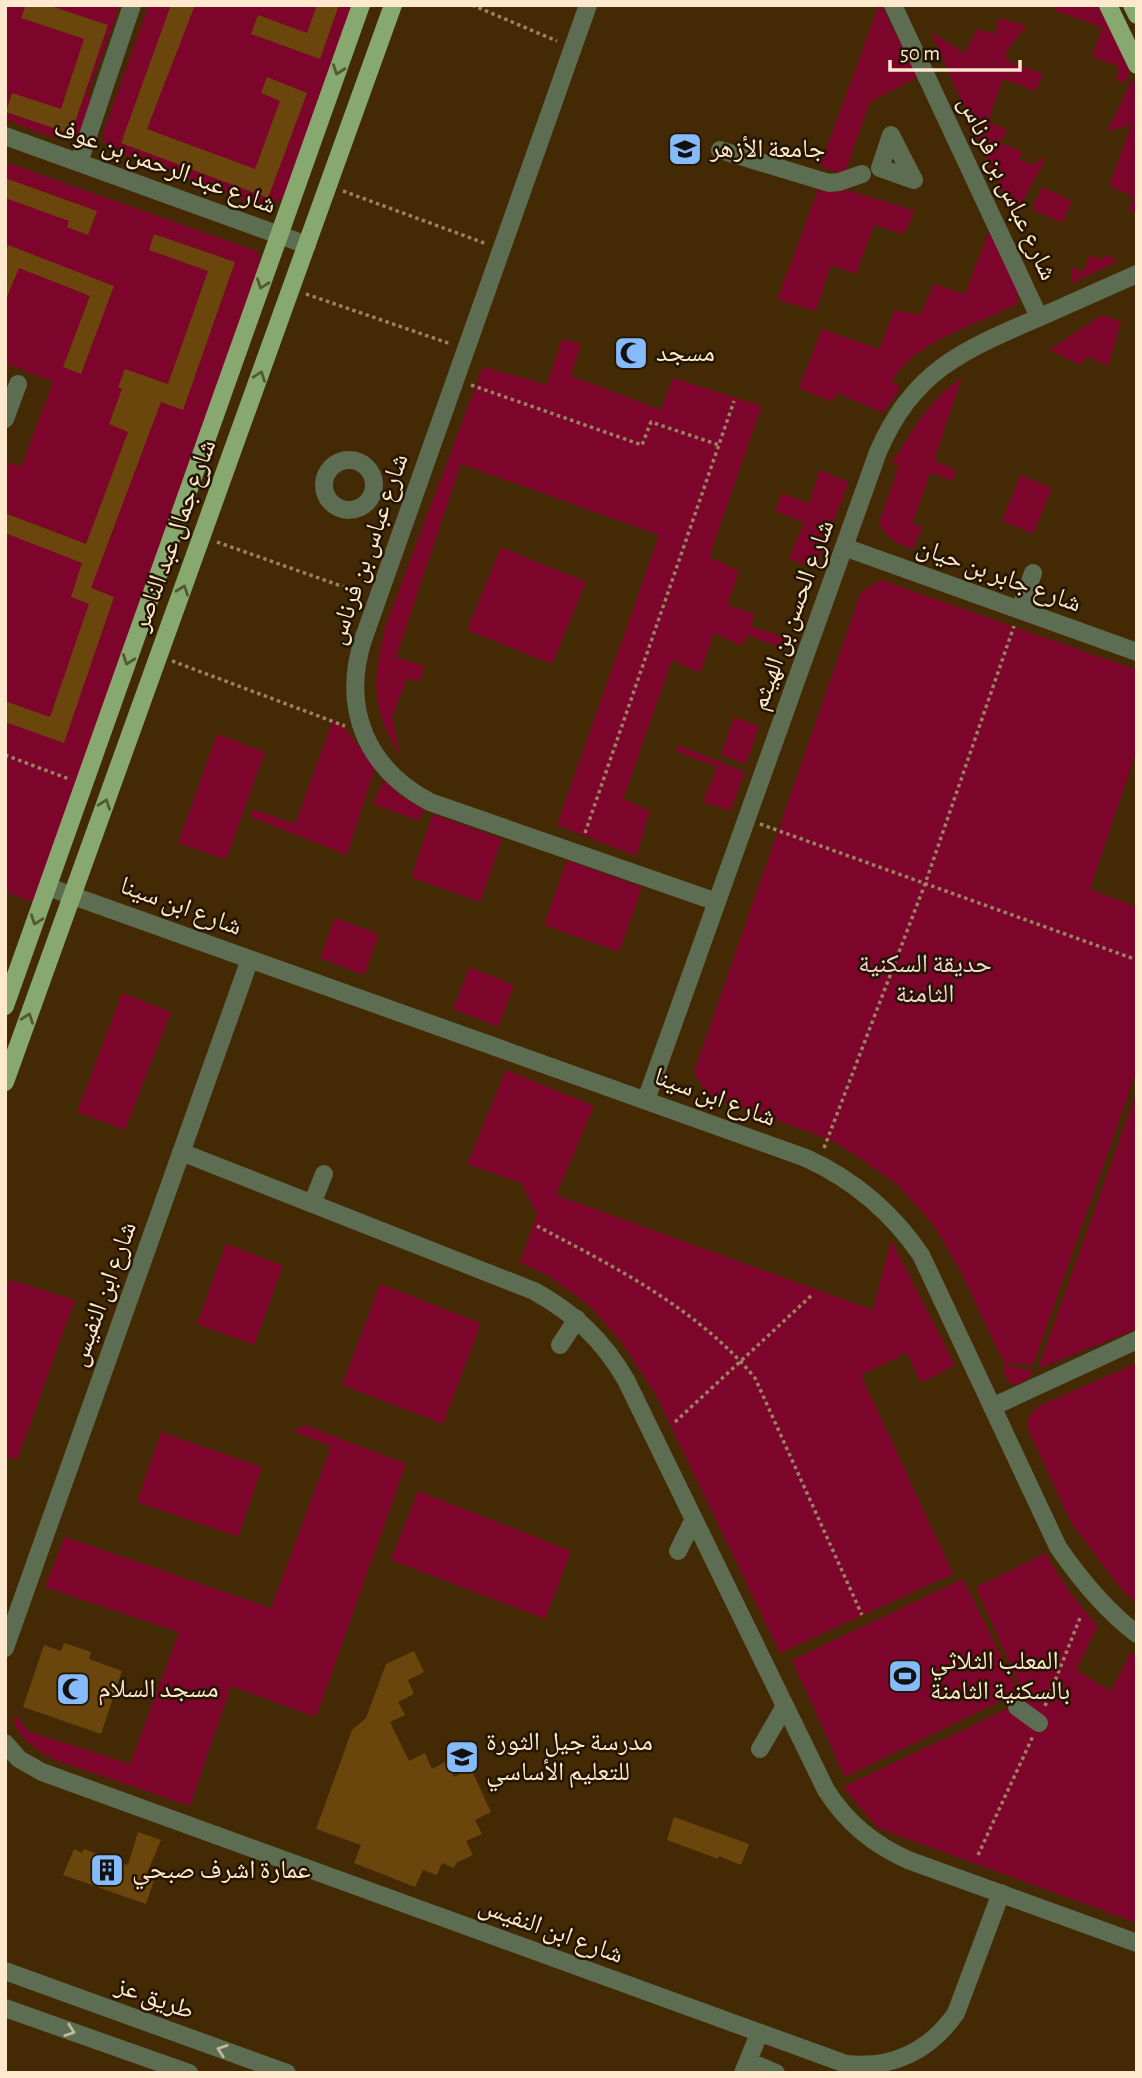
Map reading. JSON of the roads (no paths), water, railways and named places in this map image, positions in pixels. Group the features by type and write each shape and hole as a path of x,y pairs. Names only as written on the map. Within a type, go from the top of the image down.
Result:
{"main road":[{"name":"شارع جمال عبد الناصر","path":"5,1006 361,5"},
{"name":"شارع جمال عبد الناصر","path":"5,1082 393,5"},
{"path":"1108,5 1137,65"},
{"path":"1132,5 1137,15"}],"street":[{"path":"79,162 132,5"},
{"name":"شارع عباس بن فرناس","path":"588,5 358,655 355,702 363,733 375,754 402,785 430,802 717,902"},
{"name":"شارع عباس بن فرناس","path":"893,5 1038,317"},
{"name":"شارع عبد الرحمن بن عوف","path":"5,136 307,245"},
{"path":"720,150 829,183 862,174"},
{"name":"شارع الحسن بن الهيثم","path":"646,1100 882,443 897,414 939,368 956,356 1137,274"},
{"path":"5,419 18,384"},
{"name":"شارع جابر بن حيان","path":"844,547 1137,652"},
{"path":"1020,610 1032,573"},
{"name":"شارع ابن سينا","path":"48,887 819,1163 862,1190 894,1220 921,1255 1058,1547 1094,1595 1137,1634"},
{"name":"شارع ابن النفيس","path":"5,1647 250,959"},
{"path":"181,1152 534,1291 577,1319 601,1342 615,1361 826,1790 858,1830 908,1860 1137,1942"},
{"path":"312,1204 324,1174"},
{"path":"561,1345 577,1319"},
{"path":"992,1407 1137,1340"},
{"path":"678,1551 694,1519"},
{"path":"760,1749 785,1706"},
{"path":"1017,1707 1039,1723"},
{"name":"شارع ابن النفيس","path":"5,1743 12,1761 759,2034 832,2060 861,2065 890,2063 906,2058 946,2028 956,2013 1002,1893"},
{"name":"طريق عز","path":"5,1971 287,2073"},
{"path":"5,2008 187,2072 193,2040"},
{"path":"759,2034 746,2067 776,2073"}],"place":[{"name":"جامعة الأزهر","path":"685,149"},
{"name":"مسجد","path":"631,353"},
{"name":"المعلب الثلاثي بالسكنية الثامنة","path":"905,1676"},
{"name":"مسجد السلام","path":"73,1689"},
{"name":"مدرسة جيل الثورة للتعليم الأساسي","path":"462,1757"},
{"name":"عمارة اشرف صبحي","path":"107,1870"}],"park label":[{"name":"حديقة السكنية الثامنة","path":"925,979"}]}
